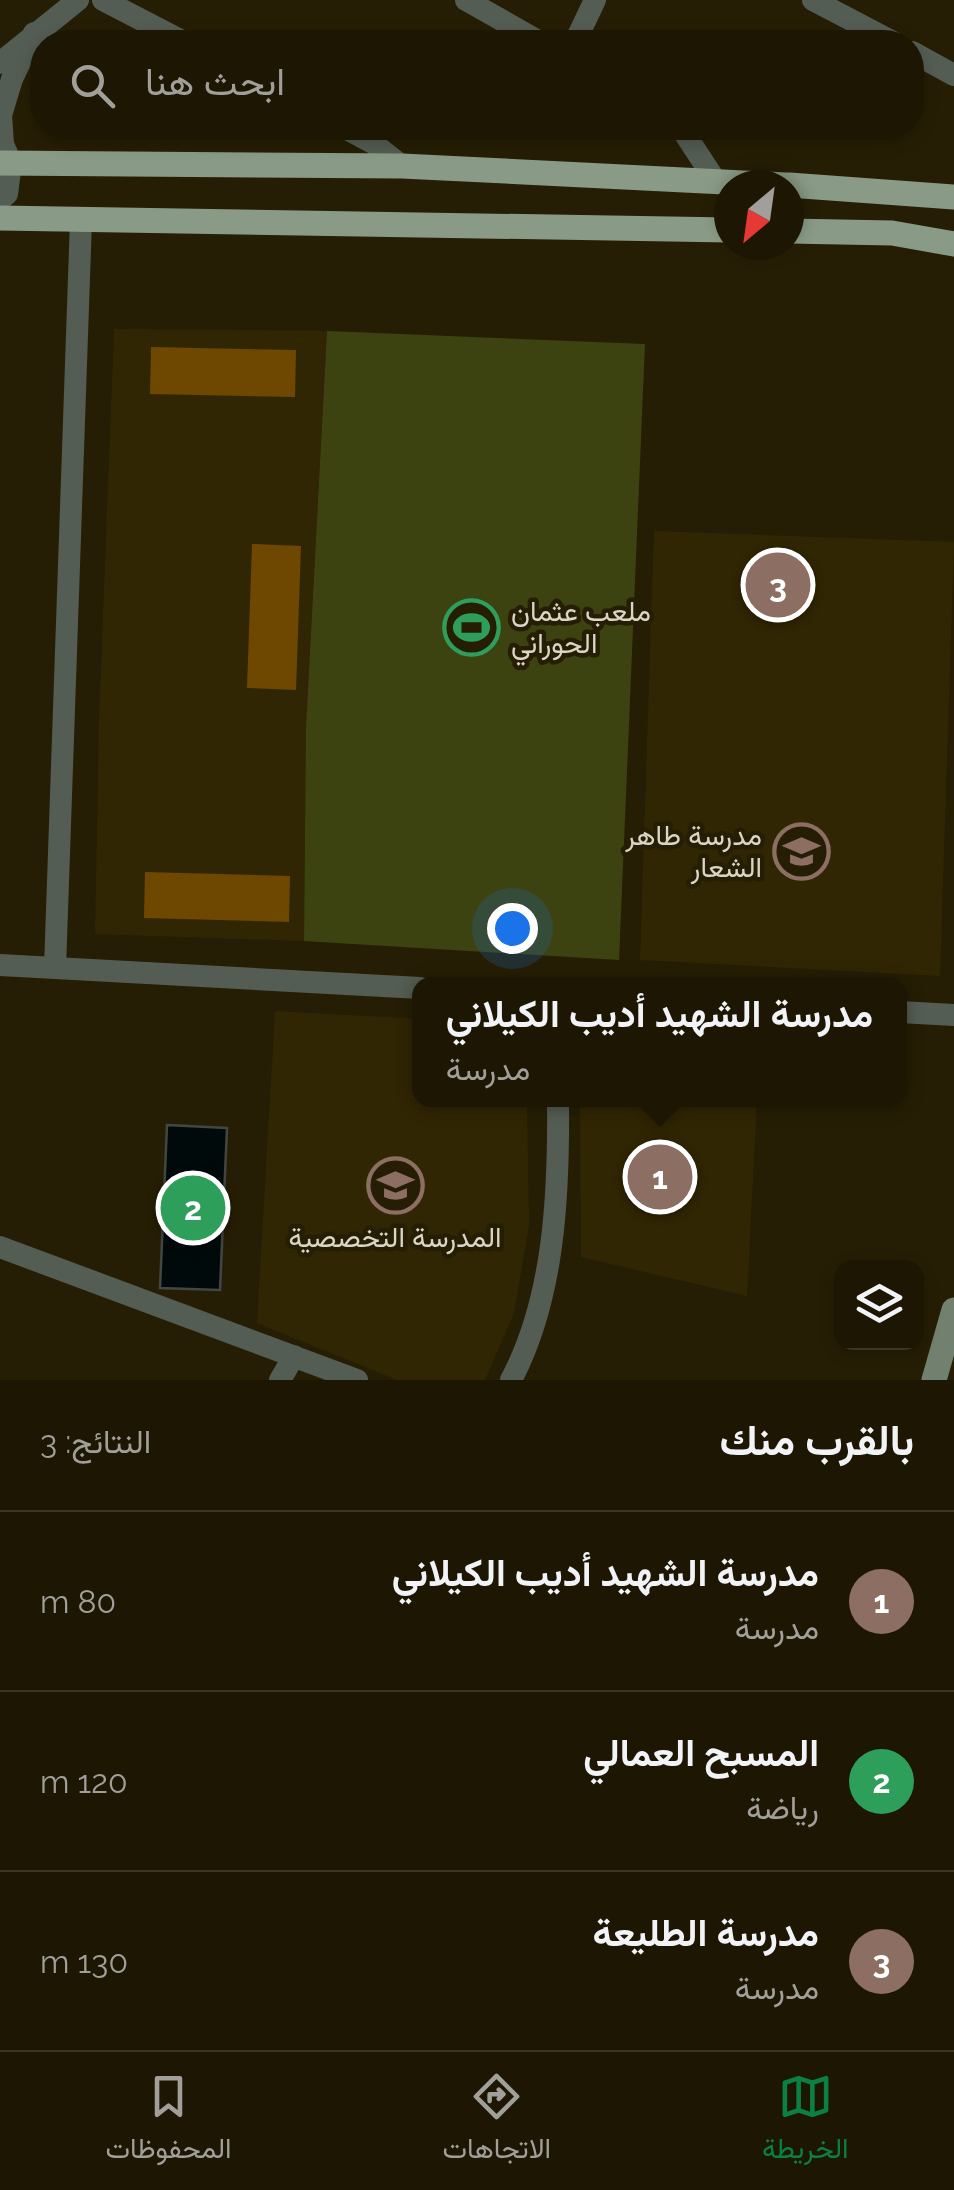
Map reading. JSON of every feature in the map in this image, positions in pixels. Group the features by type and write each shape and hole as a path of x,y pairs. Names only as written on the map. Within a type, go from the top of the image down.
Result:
{"main road":[{"path":"6,163 402,166 714,180"},
{"path":"804,186 954,197"},
{"path":"804,231 892,233 954,244 950,228 954,205"},
{"path":"0,218 714,230"}],"street":[{"path":"38,30 78,0"},
{"path":"103,0 161,30"},
{"path":"466,0 519,30"},
{"path":"581,30 595,0"},
{"path":"812,0 870,30"},
{"path":"0,62 30,36"},
{"path":"0,200 7,194 1,115 30,41"},
{"path":"924,59 954,75"},
{"path":"369,140 402,166"},
{"path":"688,140 714,177"},
{"path":"55,968 81,220"},
{"path":"0,965 412,988"},
{"path":"907,1012 954,1015"},
{"path":"511,1380 547,1280 558,1107"},
{"path":"0,1246 358,1380"},
{"path":"934,1380 954,1310"},
{"path":"280,1380 294,1356"}],"shaded area":[{"path":"114,329 327,331 306,727 304,941 95,934"},
{"path":"654,531 954,542 940,976 640,960"},
{"path":"275,1011 412,1019 412,1107 527,1107 529,1226 514,1313 485,1380 397,1380 257,1323"},
{"path":"580,1107 757,1107 747,1296 581,1257"},
{"path":"167,1125 227,1128 220,1290 160,1288"}],"green space":[{"name":"ملعب عثمان الحوراني","path":"327,331 645,344 619,960 304,941 306,727"}],"building":[{"path":"151,347 296,350 295,397 150,394"},
{"path":"252,544 301,546 296,690 247,688"},
{"path":"145,872 290,876 289,922 144,918"}],"place":[{"name":"مدرسة الطليعة","path":"778,585"},
{"name":"ملعب عثمان الحوراني","path":"472,627"},
{"name":"مدرسة طاهر الشعار","path":"801,851"},
{"name":"مدرسة الشهيد أديب الكيلاني","path":"660,1177"},
{"name":"المدرسة التخصصية","path":"395,1186"},
{"name":"المسبح العمالي","path":"193,1208"}]}
